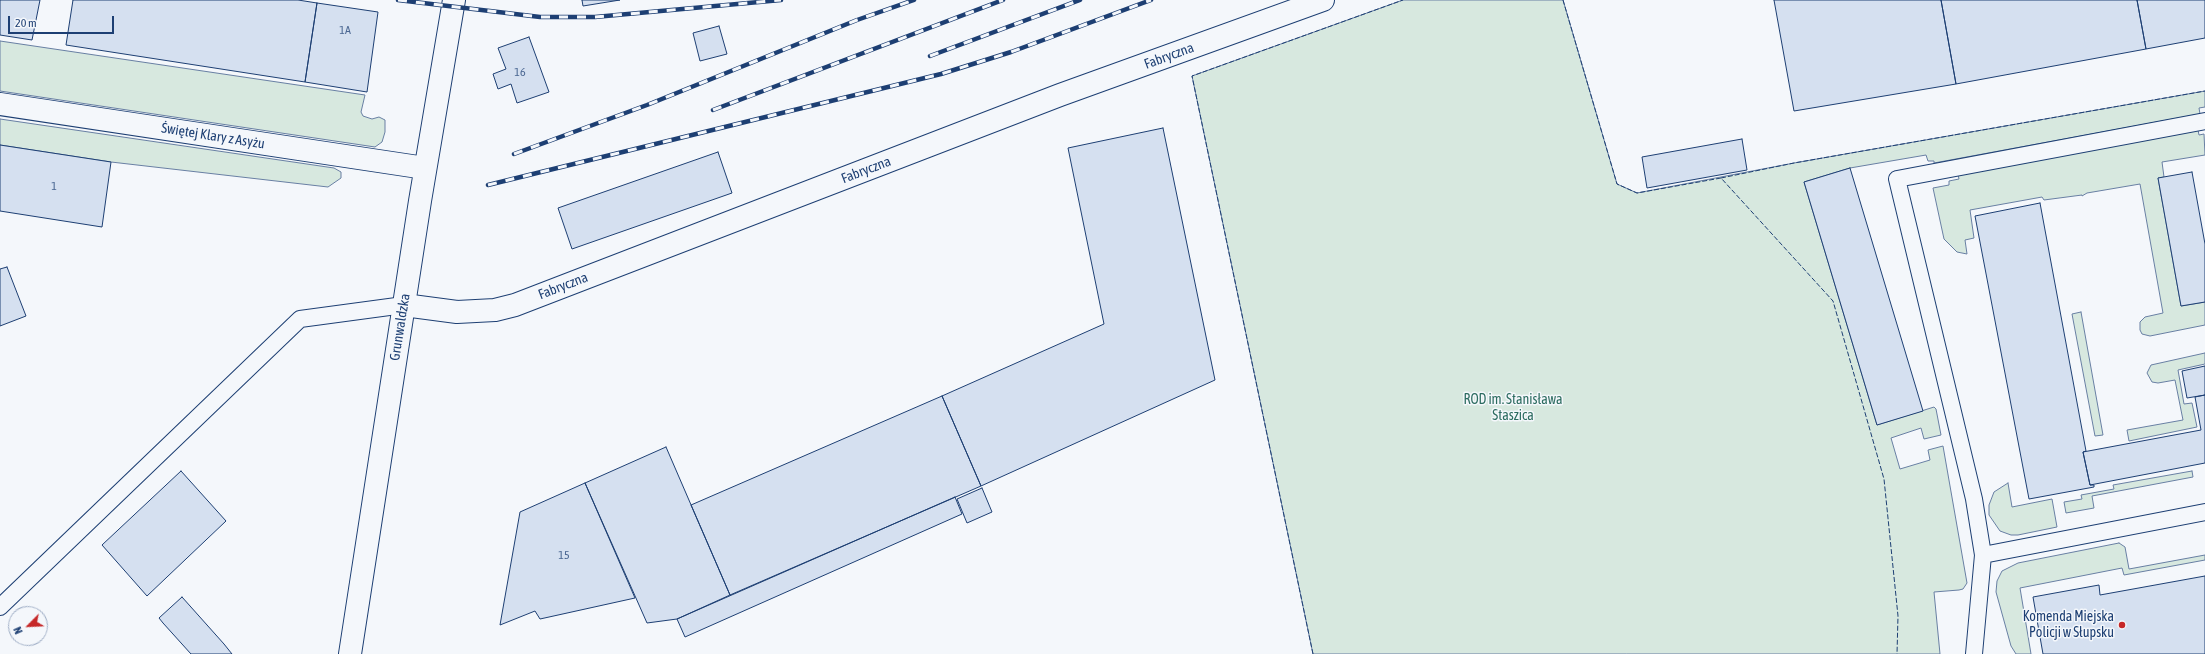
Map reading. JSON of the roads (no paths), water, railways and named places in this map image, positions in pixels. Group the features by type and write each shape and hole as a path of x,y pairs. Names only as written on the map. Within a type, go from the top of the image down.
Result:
{"street":[{"name":"Grunwaldzka","path":"350,654 425,168 454,0"},
{"name":"Fabryczna","path":"404,304 457,312 495,310 515,305 1060,95 1323,0"},
{"name":"Świętej Klary z Asyżu","path":"0,104 425,168"}],"lane":[{"path":"1974,654 1983,555 1974,499 1897,179 2205,121"},
{"path":"0,607 300,319 404,304"},
{"path":"1983,555 2205,512"}],"railway":[{"path":"398,0 540,17 595,17 781,0"},
{"path":"514,154 647,105 857,20 914,0"},
{"path":"713,110 1003,0"},
{"path":"930,56 1080,0"},
{"path":"488,185 941,74 1011,52 1151,0"}],"place":[{"name":"Komenda Miejska Policji w Słupsku","path":"2122,625"}],"park label":[{"name":"ROD im. Stanisława Staszica","path":"1513,408"}]}
